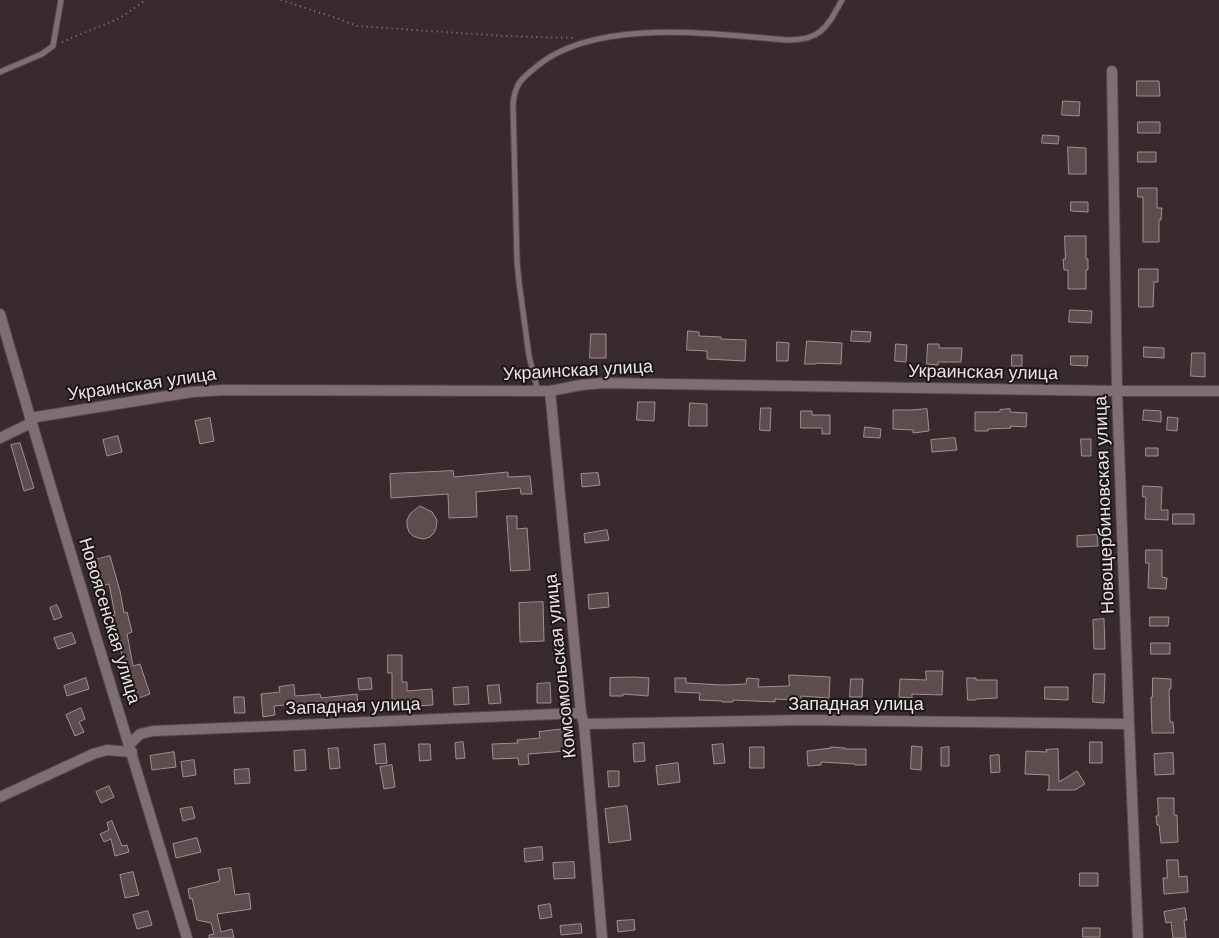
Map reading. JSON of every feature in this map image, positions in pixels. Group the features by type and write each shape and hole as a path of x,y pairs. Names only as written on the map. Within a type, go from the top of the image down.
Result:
{"street":[{"name":"Новощербиновская улица","path":"1112,71 1117,392 1128,724 1138,938"},
{"name":"Новоясенская улица","path":"0,314 187,938"},
{"name":"Украинская улица","path":"0,438 31,421 192,392 225,390 550,391 604,383 1117,392 1219,391"},
{"name":"Комсомольская улица","path":"550,391 583,719 602,938"},
{"name":"Западная улица","path":"131,748 140,734 153,731 583,719 1128,724"},
{"path":"0,797 93,754 107,750 131,748"}],"lane":[{"path":"0,72 42,54 53,46 61,0"},
{"path":"538,391 529,356 517,261 513,104 515,91 523,78 552,55 607,37 647,33 700,32 786,40 810,38 830,22 842,0"}],"path":[{"path":"53,46 120,18 146,0"},
{"path":"281,0 357,26 503,36 573,38"}],"building":[{"path":"1137,81 1159,81 1160,96 1137,96"},
{"path":"1063,101 1080,102 1079,116 1062,115"},
{"path":"1138,122 1160,122 1160,133 1138,133"},
{"path":"1043,135 1059,136 1058,144 1042,143"},
{"path":"1068,147 1086,148 1086,174 1069,174"},
{"path":"1138,152 1156,152 1156,162 1138,162"},
{"path":"1138,188 1157,188 1157,208 1162,208 1161,220 1159,220 1159,242 1143,242 1143,197 1138,197"},
{"path":"1071,202 1088,202 1088,212 1071,211"},
{"path":"1065,236 1086,236 1088,270 1086,270 1086,289 1068,289 1068,270 1064,270 1063,259 1065,259"},
{"path":"1139,269 1158,269 1158,282 1154,282 1153,307 1139,307"},
{"path":"1070,310 1092,311 1091,323 1069,322"},
{"path":"688,331 699,332 699,336 746,340 745,361 707,359 707,351 687,350"},
{"path":"852,331 871,332 870,342 851,341"},
{"path":"591,334 606,334 606,358 590,358"},
{"path":"807,341 842,343 841,364 805,364"},
{"path":"777,342 789,343 788,361 777,361"},
{"path":"896,344 907,345 906,362 895,361"},
{"path":"928,344 939,344 939,348 962,348 961,362 938,362 938,365 927,364"},
{"path":"1144,347 1164,348 1164,358 1144,357"},
{"path":"1192,353 1205,353 1205,377 1191,376"},
{"path":"1012,355 1022,355 1022,366 1012,366"},
{"path":"1071,356 1088,356 1087,366 1071,365"},
{"path":"638,402 655,402 654,421 637,420"},
{"path":"690,403 707,404 707,426 689,426"},
{"path":"761,408 771,408 770,431 760,430"},
{"path":"927,409 929,431 913,433 913,430 893,429 893,410"},
{"path":"1010,409 1010,412 1027,413 1026,427 1010,426 1011,428 975,431 975,412 1000,412 1000,410"},
{"path":"1144,410 1161,411 1161,422 1143,420"},
{"path":"801,411 812,411 812,415 830,415 830,434 822,434 822,428 801,428"},
{"path":"1168,417 1178,418 1177,431 1167,430"},
{"path":"210,418 214,441 200,444 195,421"},
{"path":"865,427 881,429 880,438 864,437"},
{"path":"118,436 122,452 107,456 103,440"},
{"path":"955,438 957,450 932,452 931,440"},
{"path":"1081,439 1091,439 1091,456 1082,456"},
{"path":"20,443 34,488 24,491 11,445"},
{"path":"1146,448 1158,448 1158,456 1146,456"},
{"path":"453,471 454,477 508,472 508,477 530,476 532,494 521,494 520,488 476,492 477,517 449,518 448,494 391,498 390,474"},
{"path":"598,473 600,485 582,487 581,474"},
{"path":"1143,486 1162,487 1161,510 1168,510 1168,520 1145,519 1146,497 1143,497"},
{"path":"420,506 432,512 437,520 434,533 424,539 413,536 407,526 410,514"},
{"path":"1173,514 1194,514 1194,524 1173,524"},
{"path":"507,516 517,516 517,529 527,528 530,570 511,571"},
{"path":"607,530 609,540 585,543 584,534"},
{"path":"1097,535 1098,546 1077,547 1077,536"},
{"path":"1146,550 1162,550 1162,577 1167,578 1166,589 1148,588 1149,563 1146,563"},
{"path":"110,556 124,613 127,612 132,632 127,634 133,666 140,664 150,694 136,699 111,616 115,615 109,584 102,586 95,560"},
{"path":"608,593 609,607 589,609 588,595"},
{"path":"543,602 544,641 520,642 519,603"},
{"path":"57,605 62,617 54,620 50,608"},
{"path":"1150,617 1169,617 1168,626 1150,626"},
{"path":"1104,619 1105,649 1094,649 1093,620"},
{"path":"72,633 76,643 58,649 54,638"},
{"path":"1151,643 1170,643 1170,654 1151,654"},
{"path":"388,655 402,655 402,682 407,682 407,691 432,689 433,705 416,706 416,700 392,700 392,673 388,673"},
{"path":"926,671 943,671 942,695 912,694 912,698 899,697 900,679 926,680"},
{"path":"1094,674 1105,674 1104,703 1093,702"},
{"path":"789,675 830,677 829,698 801,696 801,700 775,699 775,702 733,700 733,702 722,702 699,700 700,693 675,692 675,678 686,678 686,683 723,685 746,684 747,678 759,679 758,687 789,686"},
{"path":"86,678 89,689 67,696 64,686"},
{"path":"371,678 372,689 359,690 358,679"},
{"path":"610,678 649,678 648,696 623,694 623,696 610,696"},
{"path":"967,678 997,680 997,698 968,700"},
{"path":"1153,678 1171,679 1171,689 1169,689 1170,722 1173,722 1174,733 1152,733 1151,697"},
{"path":"851,679 863,679 862,697 850,697"},
{"path":"550,683 551,703 537,703 537,684"},
{"path":"294,685 295,696 320,694 321,698 357,694 358,710 346,711 346,706 322,708 322,712 309,713 308,703 274,706 275,715 263,717 261,694 280,692 279,687"},
{"path":"499,685 501,703 489,704 487,686"},
{"path":"468,687 469,704 454,705 453,688"},
{"path":"1045,687 1068,687 1068,700 1045,699"},
{"path":"234,697 244,697 245,713 235,713"},
{"path":"81,708 85,719 79,722 84,732 75,736 66,715"},
{"path":"565,729 567,751 528,754 529,764 519,765 518,758 493,759 492,744 518,743 517,740 540,738 539,732"},
{"path":"463,742 465,758 456,759 455,743"},
{"path":"1090,742 1102,742 1102,763 1090,763"},
{"path":"644,743 645,761 634,762 633,744"},
{"path":"385,744 387,763 376,764 374,745"},
{"path":"419,744 430,744 431,760 420,761"},
{"path":"723,744 725,763 714,764 712,745"},
{"path":"912,746 922,747 921,770 911,769"},
{"path":"750,747 764,747 764,768 750,768"},
{"path":"831,747 866,749 866,765 821,762 821,765 808,766 807,751"},
{"path":"949,747 949,766 941,766 941,748"},
{"path":"338,748 340,768 330,769 328,749"},
{"path":"1058,749 1059,782 1077,771 1085,784 1075,790 1047,790 1049,789 1049,775 1025,774 1026,751 1047,752 1046,750"},
{"path":"305,750 306,770 295,771 294,751"},
{"path":"174,752 176,767 152,770 150,756"},
{"path":"1173,753 1174,774 1155,775 1154,754"},
{"path":"999,755 1000,772 991,773 990,756"},
{"path":"194,760 196,775 183,777 181,762"},
{"path":"678,763 680,782 658,785 656,766"},
{"path":"392,765 395,787 384,789 380,767"},
{"path":"249,769 250,783 235,784 234,770"},
{"path":"608,771 619,771 619,786 609,787"},
{"path":"109,786 114,797 101,803 96,792"},
{"path":"1158,798 1174,798 1174,815 1177,815 1178,842 1161,843 1156,816 1158,816"},
{"path":"627,806 631,840 609,843 605,809"},
{"path":"192,807 195,818 183,821 180,809"},
{"path":"112,821 122,846 127,845 129,852 115,856 111,839 104,842 100,834 109,830 107,823"},
{"path":"197,838 201,852 176,858 173,844"},
{"path":"542,847 543,860 525,862 524,849"},
{"path":"1167,860 1178,860 1179,877 1187,876 1188,892 1164,894 1163,878 1167,878"},
{"path":"574,862 575,878 554,879 553,863"},
{"path":"231,868 235,895 249,893 251,909 217,914 221,932 232,929 234,938 209,938 209,935 214,934 211,923 197,920 188,889 220,881 218,870"},
{"path":"133,872 139,895 125,898 120,875"},
{"path":"1080,873 1098,873 1098,886 1080,886"},
{"path":"550,904 552,917 540,919 538,906"},
{"path":"1185,908 1187,920 1184,920 1186,938 1173,938 1171,922 1166,923 1164,912"},
{"path":"148,911 152,925 137,929 133,915"},
{"path":"634,920 635,930 618,932 617,921"},
{"path":"581,924 582,933 561,935 560,926"},
{"path":"1083,928 1100,928 1100,937 1083,937"}]}
